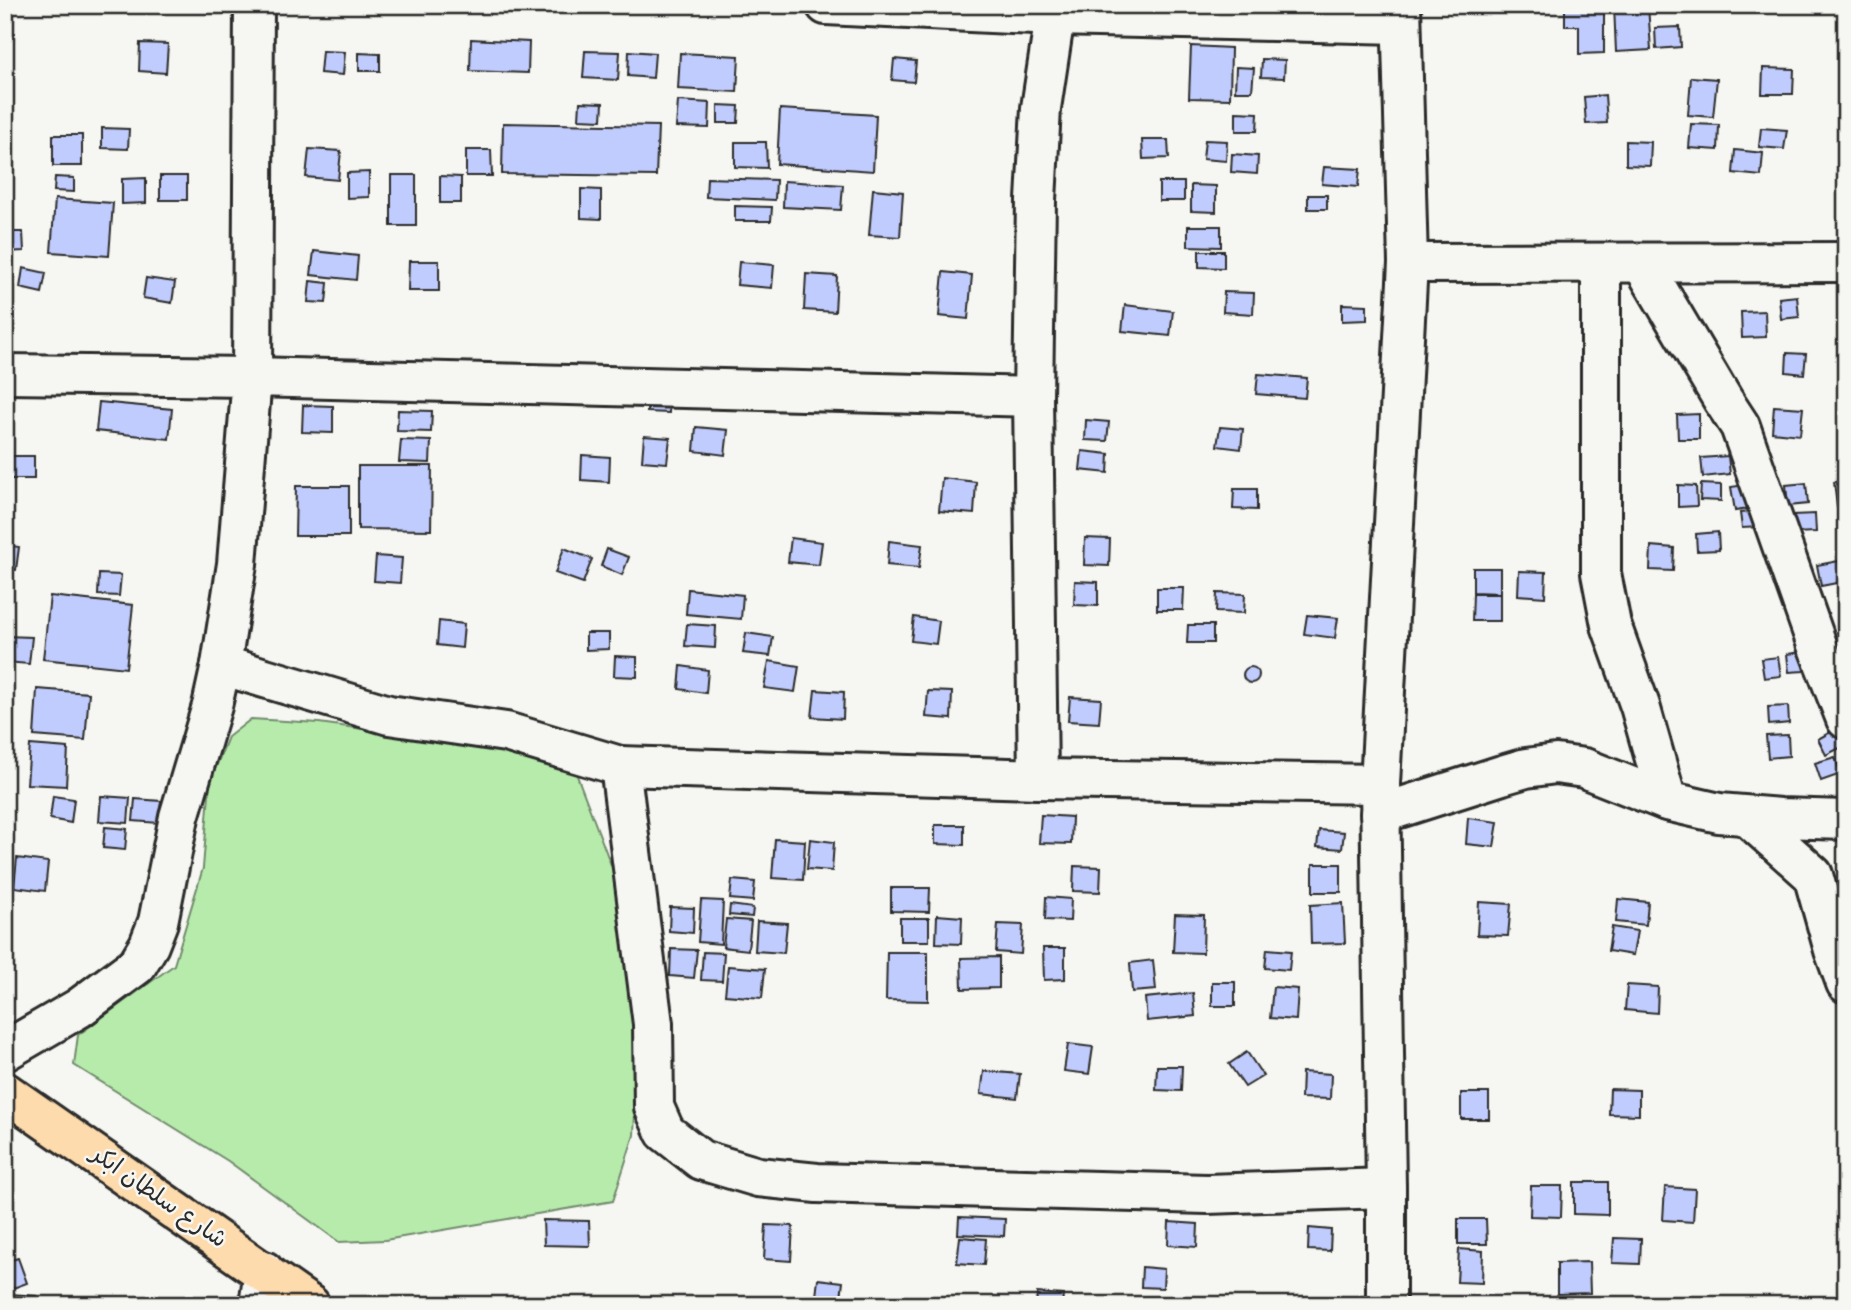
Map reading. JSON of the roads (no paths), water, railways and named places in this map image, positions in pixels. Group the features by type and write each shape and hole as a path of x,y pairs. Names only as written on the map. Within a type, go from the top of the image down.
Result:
{"highway":[{"name":"شارع سلطان ابكر","path":"5,1092 262,1288 310,1305"}],"street":[{"path":"5,1051 79,1008 137,965 149,945 158,922 179,817 212,706 237,564 252,377 254,5"},
{"path":"826,5 1401,15 1408,263 1380,799 1386,1305"},
{"path":"1038,779 1033,397 1036,200 1041,108 1057,11"},
{"path":"1408,263 1846,262"},
{"path":"1601,263 1601,573 1611,625 1640,706 1667,801"},
{"path":"1642,263 1740,426 1846,719"},
{"path":"5,373 1033,397"},
{"path":"221,665 389,715 506,732 621,766 1038,779 1380,799 1556,764 1584,768 1667,801 1719,814 1846,820"},
{"path":"621,766 653,1024 654,1107 665,1132 701,1160 758,1177 817,1183 1208,1194 1386,1188"},
{"path":"1747,816 1813,875 1846,983"}]}
